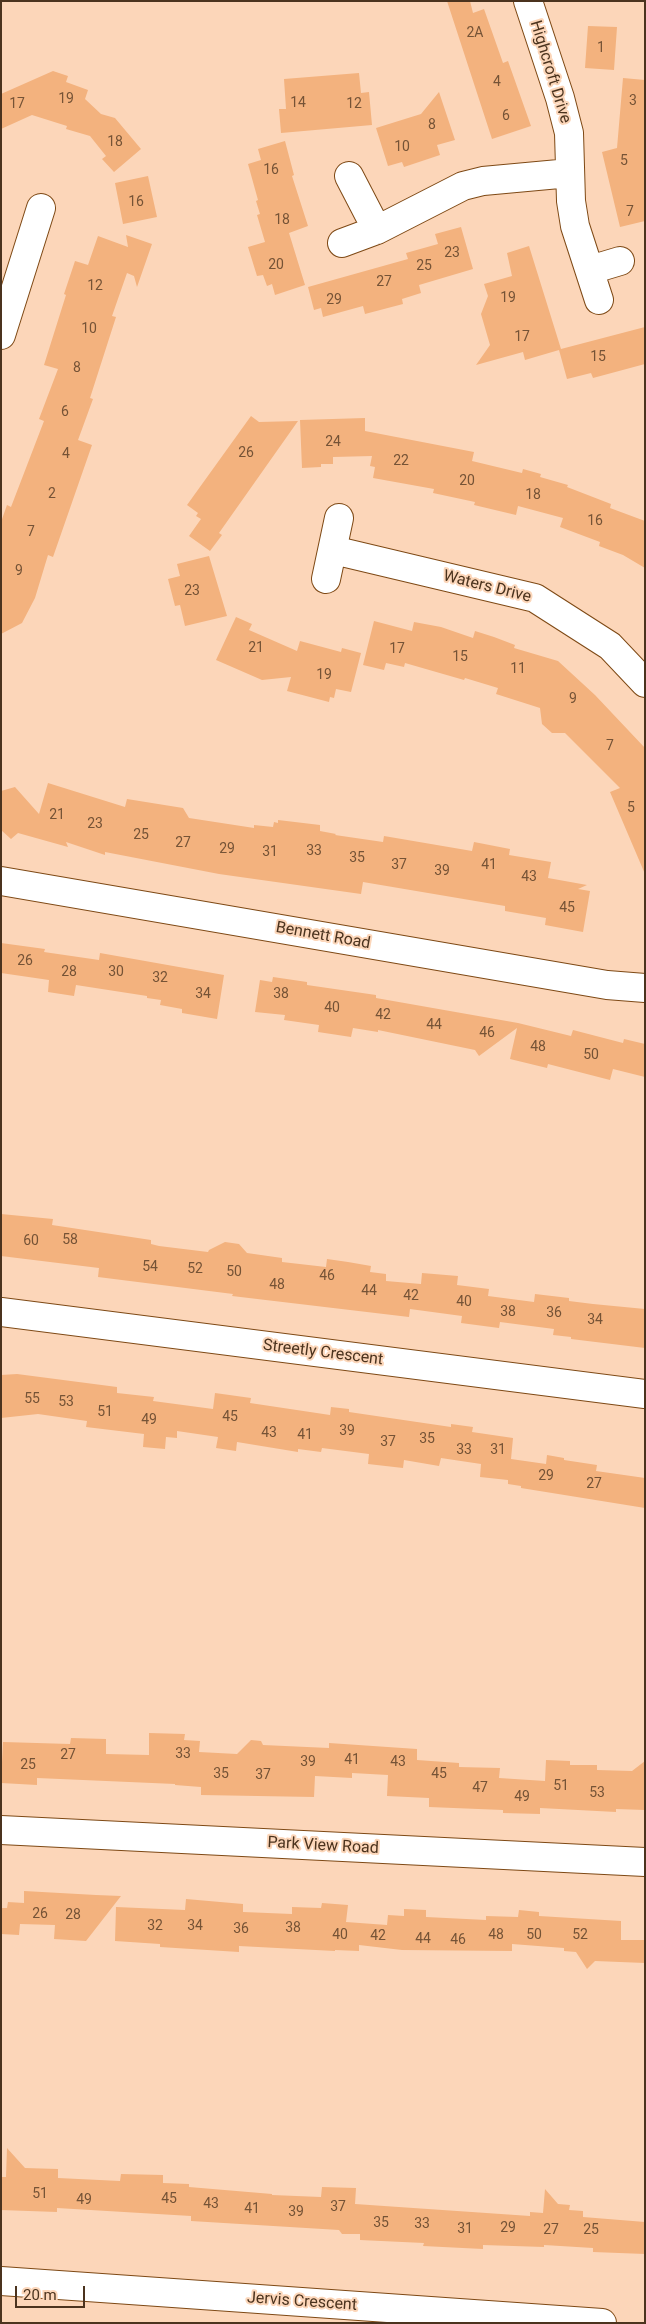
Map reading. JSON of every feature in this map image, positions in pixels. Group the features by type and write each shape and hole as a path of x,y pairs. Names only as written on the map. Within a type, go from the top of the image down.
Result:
{"street":[{"name":"Highcroft Drive","path":"528,1 560,98 569,133 571,201 576,226 599,300"},
{"path":"342,243 377,230 463,186 483,181 570,173"},
{"path":"349,176 377,230"},
{"path":"1,335 40,208"},
{"path":"590,270 620,261"},
{"path":"326,579 339,518"},
{"name":"Waters Drive","path":"333,550 535,598 610,646 645,683"},
{"name":"Bennett Road","path":"1,881 607,985 645,988"},
{"name":"Streetly Crescent","path":"1,1312 645,1394"},
{"name":"Park View Road","path":"1,1830 645,1862"},
{"name":"Jervis Crescent","path":"1,2281 602,2323"}],"building":[{"path":"447,1 470,1 473,13 484,9 503,63 508,61 531,126 492,139"},
{"path":"588,26 617,27 614,70 585,68"},
{"path":"53,71 68,76 66,82 88,90 85,99 101,114 115,118 141,149 114,172 102,159 106,156 90,136 66,129 67,126 32,115 1,129 1,94"},
{"path":"359,73 361,93 369,92 372,125 281,133 279,109 286,109 284,79"},
{"path":"623,78 645,80 645,221 620,227 602,152 617,148"},
{"path":"439,92 455,140 437,145 440,155 404,167 402,162 388,166 376,128 421,114"},
{"path":"285,141 294,175 292,176 308,226 289,233 305,285 275,295 272,284 267,286 263,275 257,276 248,247 265,242 257,215 260,214 256,201 258,200 248,164 261,160 258,149"},
{"path":"148,176 157,217 123,224 115,183"},
{"path":"461,227 473,269 419,285 421,293 402,299 403,304 365,314 363,306 323,317 321,308 314,310 308,287 408,259 406,253 438,244 435,234"},
{"path":"126,235 152,244 137,287 134,276 127,273 112,316 116,317 90,398 93,399 78,440 92,445 53,557 48,555 35,598 22,623 1,634 1,522 7,505 11,507 44,421 39,419 58,369 44,365 66,295 64,294 75,261 88,265 98,236 128,247"},
{"path":"529,246 561,349 645,327 645,364 593,378 591,373 567,379 559,350 525,360 523,352 476,365 490,345 481,314 488,296 484,284 512,276 507,253"},
{"path":"251,416 259,422 298,421 219,533 222,535 210,551 189,536 201,519 196,516 198,513 187,505"},
{"path":"365,418 365,431 474,452 472,461 522,473 523,469 541,474 540,477 568,485 567,487 611,504 610,508 645,521 645,568 623,555 599,546 600,542 560,527 563,518 518,506 516,515 474,505 475,502 433,493 434,489 373,478 375,467 370,466 372,456 333,457 333,464 321,464 321,467 302,468 300,420"},
{"path":"209,556 227,616 185,626 180,605 175,606 168,579 180,576 177,564"},
{"path":"236,617 252,624 249,630 297,651 300,641 341,652 342,648 361,653 351,692 336,689 334,698 330,697 329,702 287,691 291,677 262,680 216,660"},
{"path":"374,621 412,631 414,622 441,627 473,638 475,631 494,637 515,645 514,648 558,661 595,695 645,748 645,874 610,792 620,788 565,733 552,733 542,724 540,708 496,694 498,688 405,663 404,667 386,663 384,670 363,665"},
{"path":"48,783 125,807 127,799 183,808 189,818 254,828 254,825 273,827 274,822 278,823 278,820 320,825 320,831 383,842 384,836 472,851 474,842 510,849 509,855 551,862 548,878 587,885 578,889 590,891 583,932 545,925 546,918 505,911 505,906 363,882 361,894 219,874 105,852 105,855 66,842 68,847 18,833 11,839 1,830 1,791 15,787 39,814"},
{"path":"1,943 45,949 44,952 99,960 100,953 224,975 217,1019 182,1013 182,1009 160,1005 161,1000 147,998 147,996 76,985 74,996 48,992 49,980 1,973"},
{"path":"273,977 307,982 307,985 376,995 376,998 518,1023 571,1036 573,1030 623,1043 624,1039 645,1044 645,1077 613,1069 610,1080 548,1064 547,1068 510,1059 517,1028 479,1056 475,1050 378,1030 378,1032 353,1028 351,1037 318,1032 319,1025 284,1020 285,1015 255,1012 260,980 272,982"},
{"path":"1,1214 53,1219 52,1225 151,1240 151,1244 159,1246 208,1252 225,1242 239,1244 247,1253 282,1258 282,1262 326,1267 327,1259 371,1266 370,1272 386,1274 386,1281 421,1284 422,1273 458,1276 457,1285 489,1289 488,1296 534,1302 535,1294 569,1298 569,1301 645,1309 645,1348 571,1339 571,1337 553,1335 554,1329 500,1322 499,1328 461,1323 462,1316 410,1309 409,1317 232,1296 233,1294 98,1277 99,1268 1,1256"},
{"path":"17,1374 117,1387 117,1393 154,1397 153,1401 213,1409 215,1393 251,1398 250,1403 330,1415 331,1407 349,1409 349,1412 451,1427 451,1424 473,1427 472,1432 513,1438 511,1459 546,1464 547,1455 564,1458 564,1460 597,1465 596,1471 645,1478 645,1508 521,1488 521,1486 508,1484 508,1480 480,1477 481,1464 441,1458 439,1466 404,1460 403,1468 368,1464 369,1454 322,1448 321,1452 298,1449 298,1452 237,1442 236,1451 216,1448 218,1437 177,1431 177,1438 166,1437 165,1449 143,1447 144,1434 86,1427 87,1421 38,1414 1,1418 1,1375"},
{"path":"149,1733 185,1734 184,1740 200,1741 199,1752 237,1754 251,1740 261,1741 263,1745 329,1748 329,1743 417,1749 417,1760 459,1763 459,1767 500,1768 499,1778 545,1781 546,1760 570,1761 570,1765 597,1765 597,1770 632,1771 645,1761 645,1810 616,1809 616,1812 540,1808 540,1814 503,1813 503,1810 429,1807 429,1798 387,1796 388,1775 352,1773 352,1778 315,1776 314,1797 201,1795 201,1787 175,1784 37,1778 37,1785 1,1783 3,1742 70,1744 71,1738 106,1739 106,1754 149,1755"},
{"path":"24,1891 121,1896 86,1941 54,1939 55,1925 20,1924 19,1935 1,1934 1,1908 7,1908 8,1902 24,1903"},
{"path":"186,1899 243,1904 243,1912 292,1914 292,1907 321,1908 322,1903 348,1905 346,1922 387,1925 388,1915 404,1916 404,1909 426,1910 426,1917 486,1920 486,1916 518,1917 519,1910 539,1912 539,1916 621,1921 621,1940 645,1940 645,1963 595,1961 587,1969 576,1952 564,1951 564,1948 512,1944 512,1951 402,1950 359,1945 359,1951 239,1946 239,1952 160,1947 160,1944 115,1941 116,1907 185,1910"},
{"path":"7,2148 25,2168 58,2169 58,2178 120,2181 121,2174 163,2175 163,2183 189,2184 189,2187 272,2195 321,2197 322,2187 356,2188 355,2204 530,2216 530,2212 543,2213 545,2189 558,2204 570,2205 569,2210 583,2211 583,2217 645,2222 645,2254 593,2252 593,2248 544,2245 544,2247 483,2245 483,2249 423,2246 424,2243 360,2240 360,2234 342,2234 339,2230 191,2221 191,2216 57,2208 57,2212 1,2210 1,2177 6,2177"}]}
